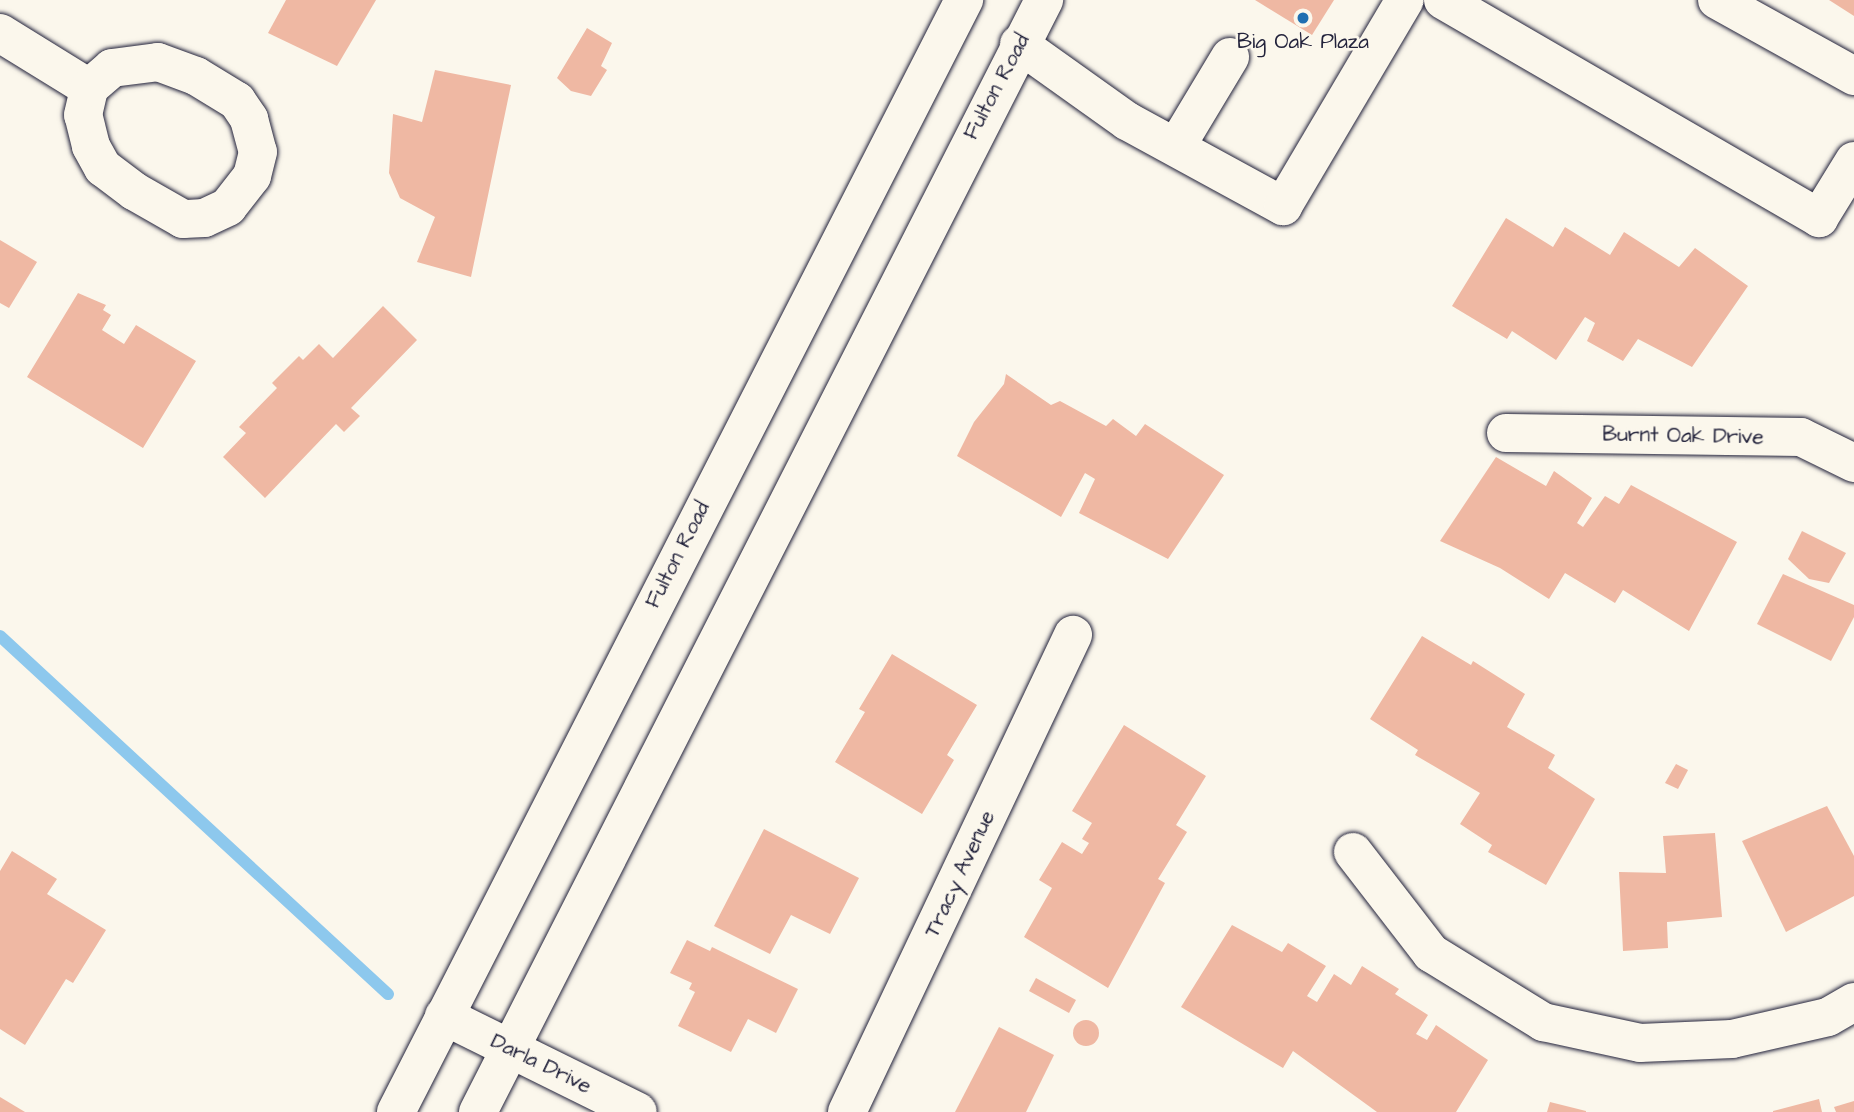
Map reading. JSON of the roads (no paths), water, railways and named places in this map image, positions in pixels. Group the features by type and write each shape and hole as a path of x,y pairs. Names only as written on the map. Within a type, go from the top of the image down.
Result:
{"main road":[{"name":"Fulton Road","path":"396,1112 964,0"},
{"name":"Fulton Road","path":"478,1112 1019,44 1044,0"},
{"path":"1019,44 1127,121 1283,206 1405,0"},
{"path":"1443,0 1819,218 1854,161"},
{"path":"1717,0 1854,76"},
{"path":"0,33 89,88"},
{"path":"1176,148 1230,57"},
{"path":"158,62 196,76 237,101 249,119 258,152 252,176 228,207 204,218 183,219 103,168 91,146 83,115 89,88 111,68 130,64 158,62"},
{"name":"Burnt Oak Drive","path":"1506,433 1801,438 1854,463"},
{"name":"Tracy Avenue","path":"847,1112 1073,635"},
{"path":"1353,852 1431,953 1543,1022 1640,1043 1732,1039 1828,1017 1854,1002"},
{"name":"Darla Drive","path":"444,1016 638,1112"}],"waterway":[{"path":"0,636 388,994"}],"place":[{"name":"Big Oak Plaza","path":"1303,18"}]}
